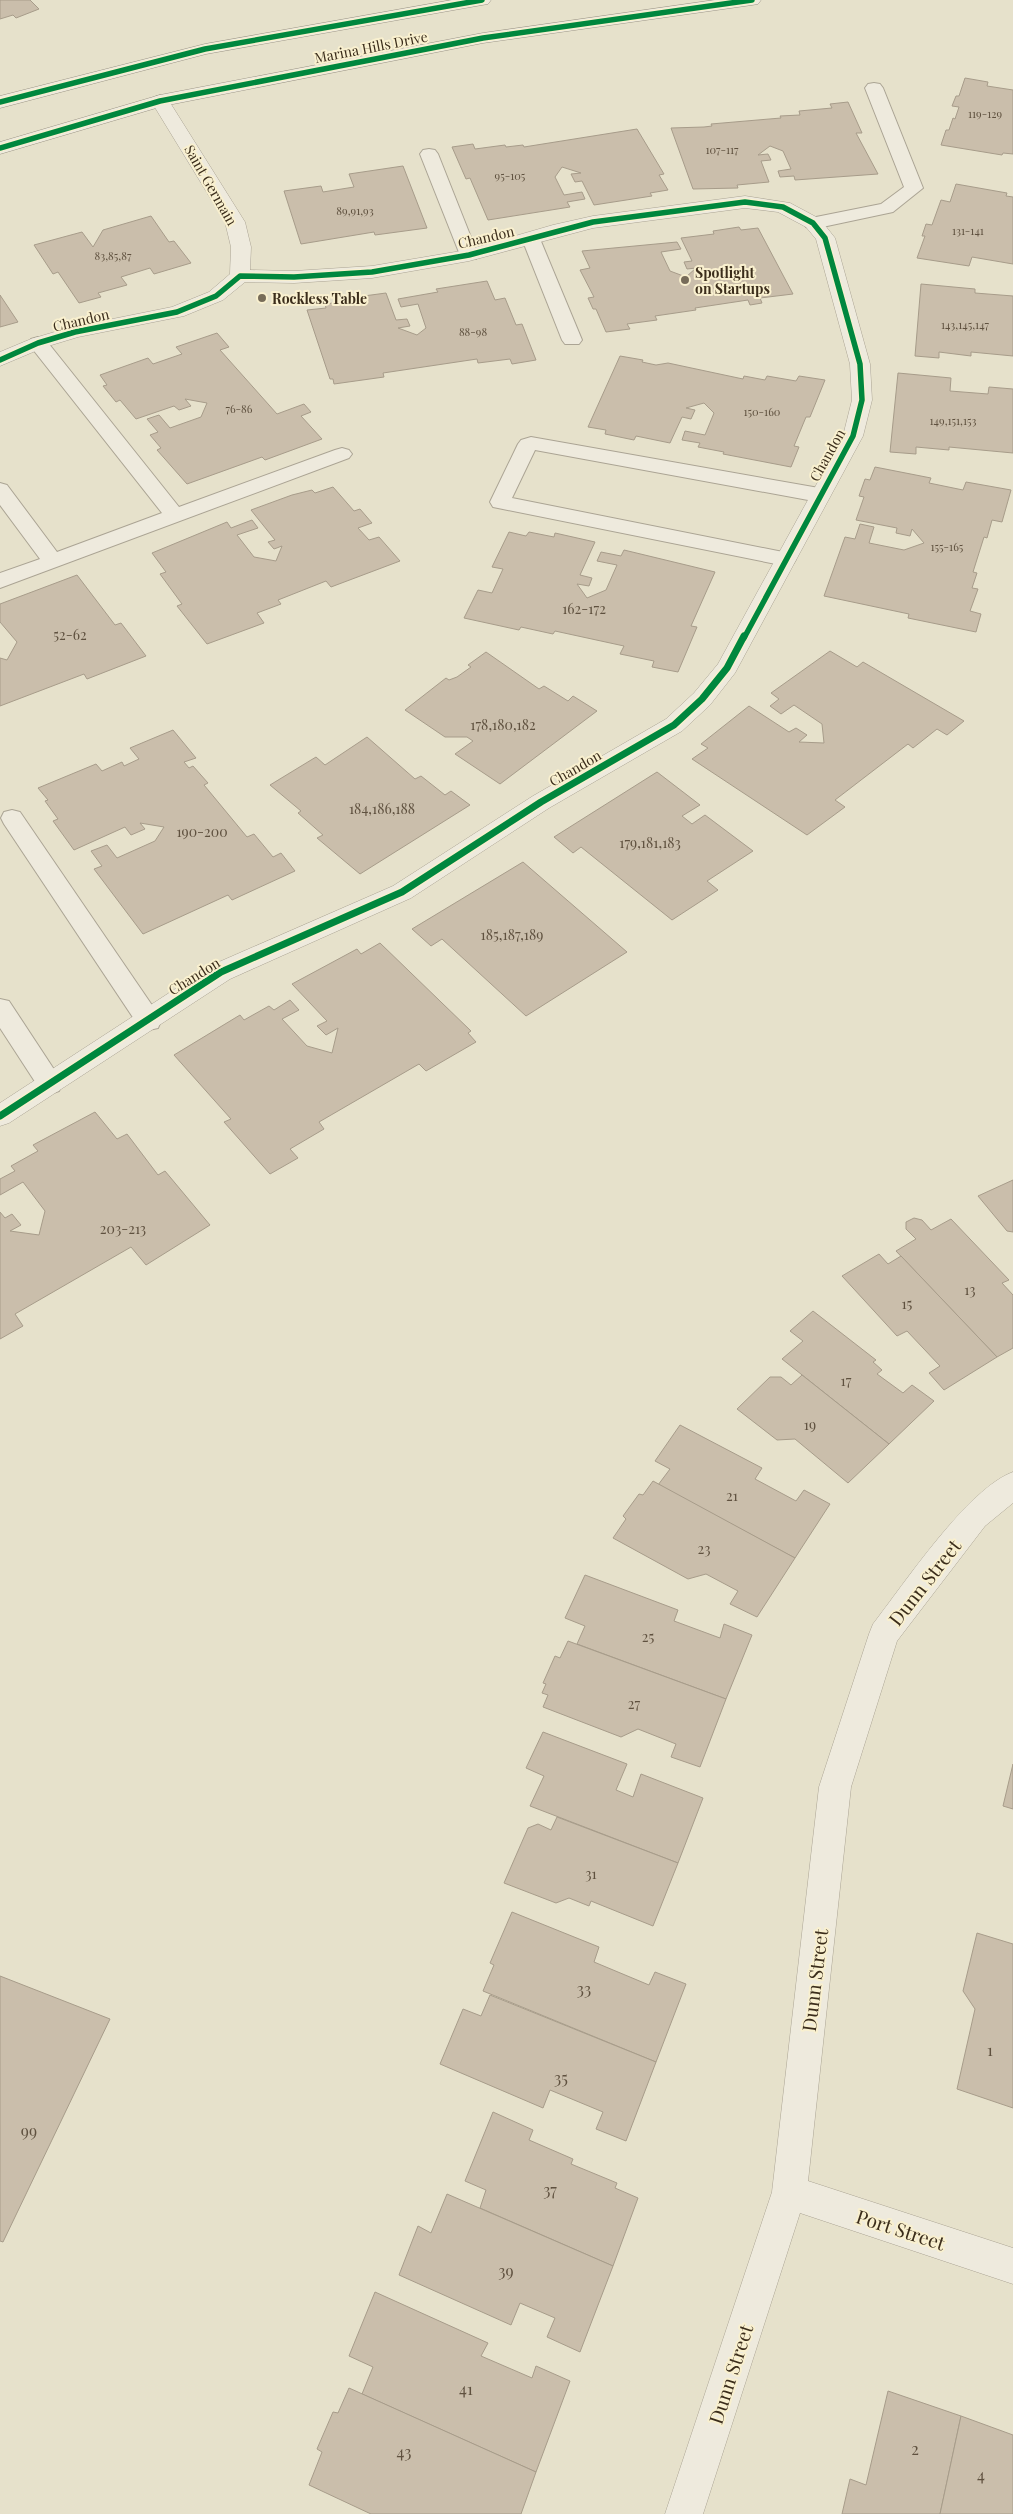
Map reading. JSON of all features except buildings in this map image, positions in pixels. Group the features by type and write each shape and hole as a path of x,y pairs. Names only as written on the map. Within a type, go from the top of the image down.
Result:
{"street":[{"name":"Marina Hills Drive","path":"0,102 205,49 482,0"},
{"name":"Marina Hills Drive","path":"0,148 160,101 484,38 752,0"},
{"name":"Saint Germain","path":"160,101 235,222 241,247 240,276"},
{"name":"Chandon","path":"0,360 38,343 75,332 177,312 216,296 240,276 294,278 372,272 469,255 531,239 560,229 593,222 745,202 783,208 813,223 825,238 860,364 862,400 853,436 819,495 727,668 702,700 674,725 541,802 402,892 361,912 263,952 221,972 149,1021 0,1116"},
{"name":"Dunn Street","path":"684,2514 789,2192 836,1787 884,1634 975,1517 1013,1485"},
{"name":"Port Street","path":"789,2192 1013,2266"}],"lane":[{"path":"813,223 887,208 914,188 874,88"},
{"path":"428,154 469,255"},
{"path":"531,239 572,340"},
{"path":"38,343 175,516"},
{"path":"786,559 500,502 531,443 819,495"},
{"path":"0,581 342,454"},
{"path":"0,490 53,562"},
{"path":"12,818 149,1021"},
{"path":"0,1008 50,1084"}],"cycle path":[{"path":"0,102 205,49 482,0"},
{"path":"0,148 160,101 483,38 752,0"},
{"path":"0,360 38,343 75,332 177,312 216,296 240,276 294,277 372,272 469,255 560,229 593,222 745,202 783,207 813,223 825,238 860,364 862,400 853,436 727,668 702,699 674,725 541,802 402,892 361,912 263,952 221,972 0,1116"}],"place":[{"name":"Spotlight on Startups","path":"685,280"},
{"name":"Rockless Table","path":"262,298"}]}
